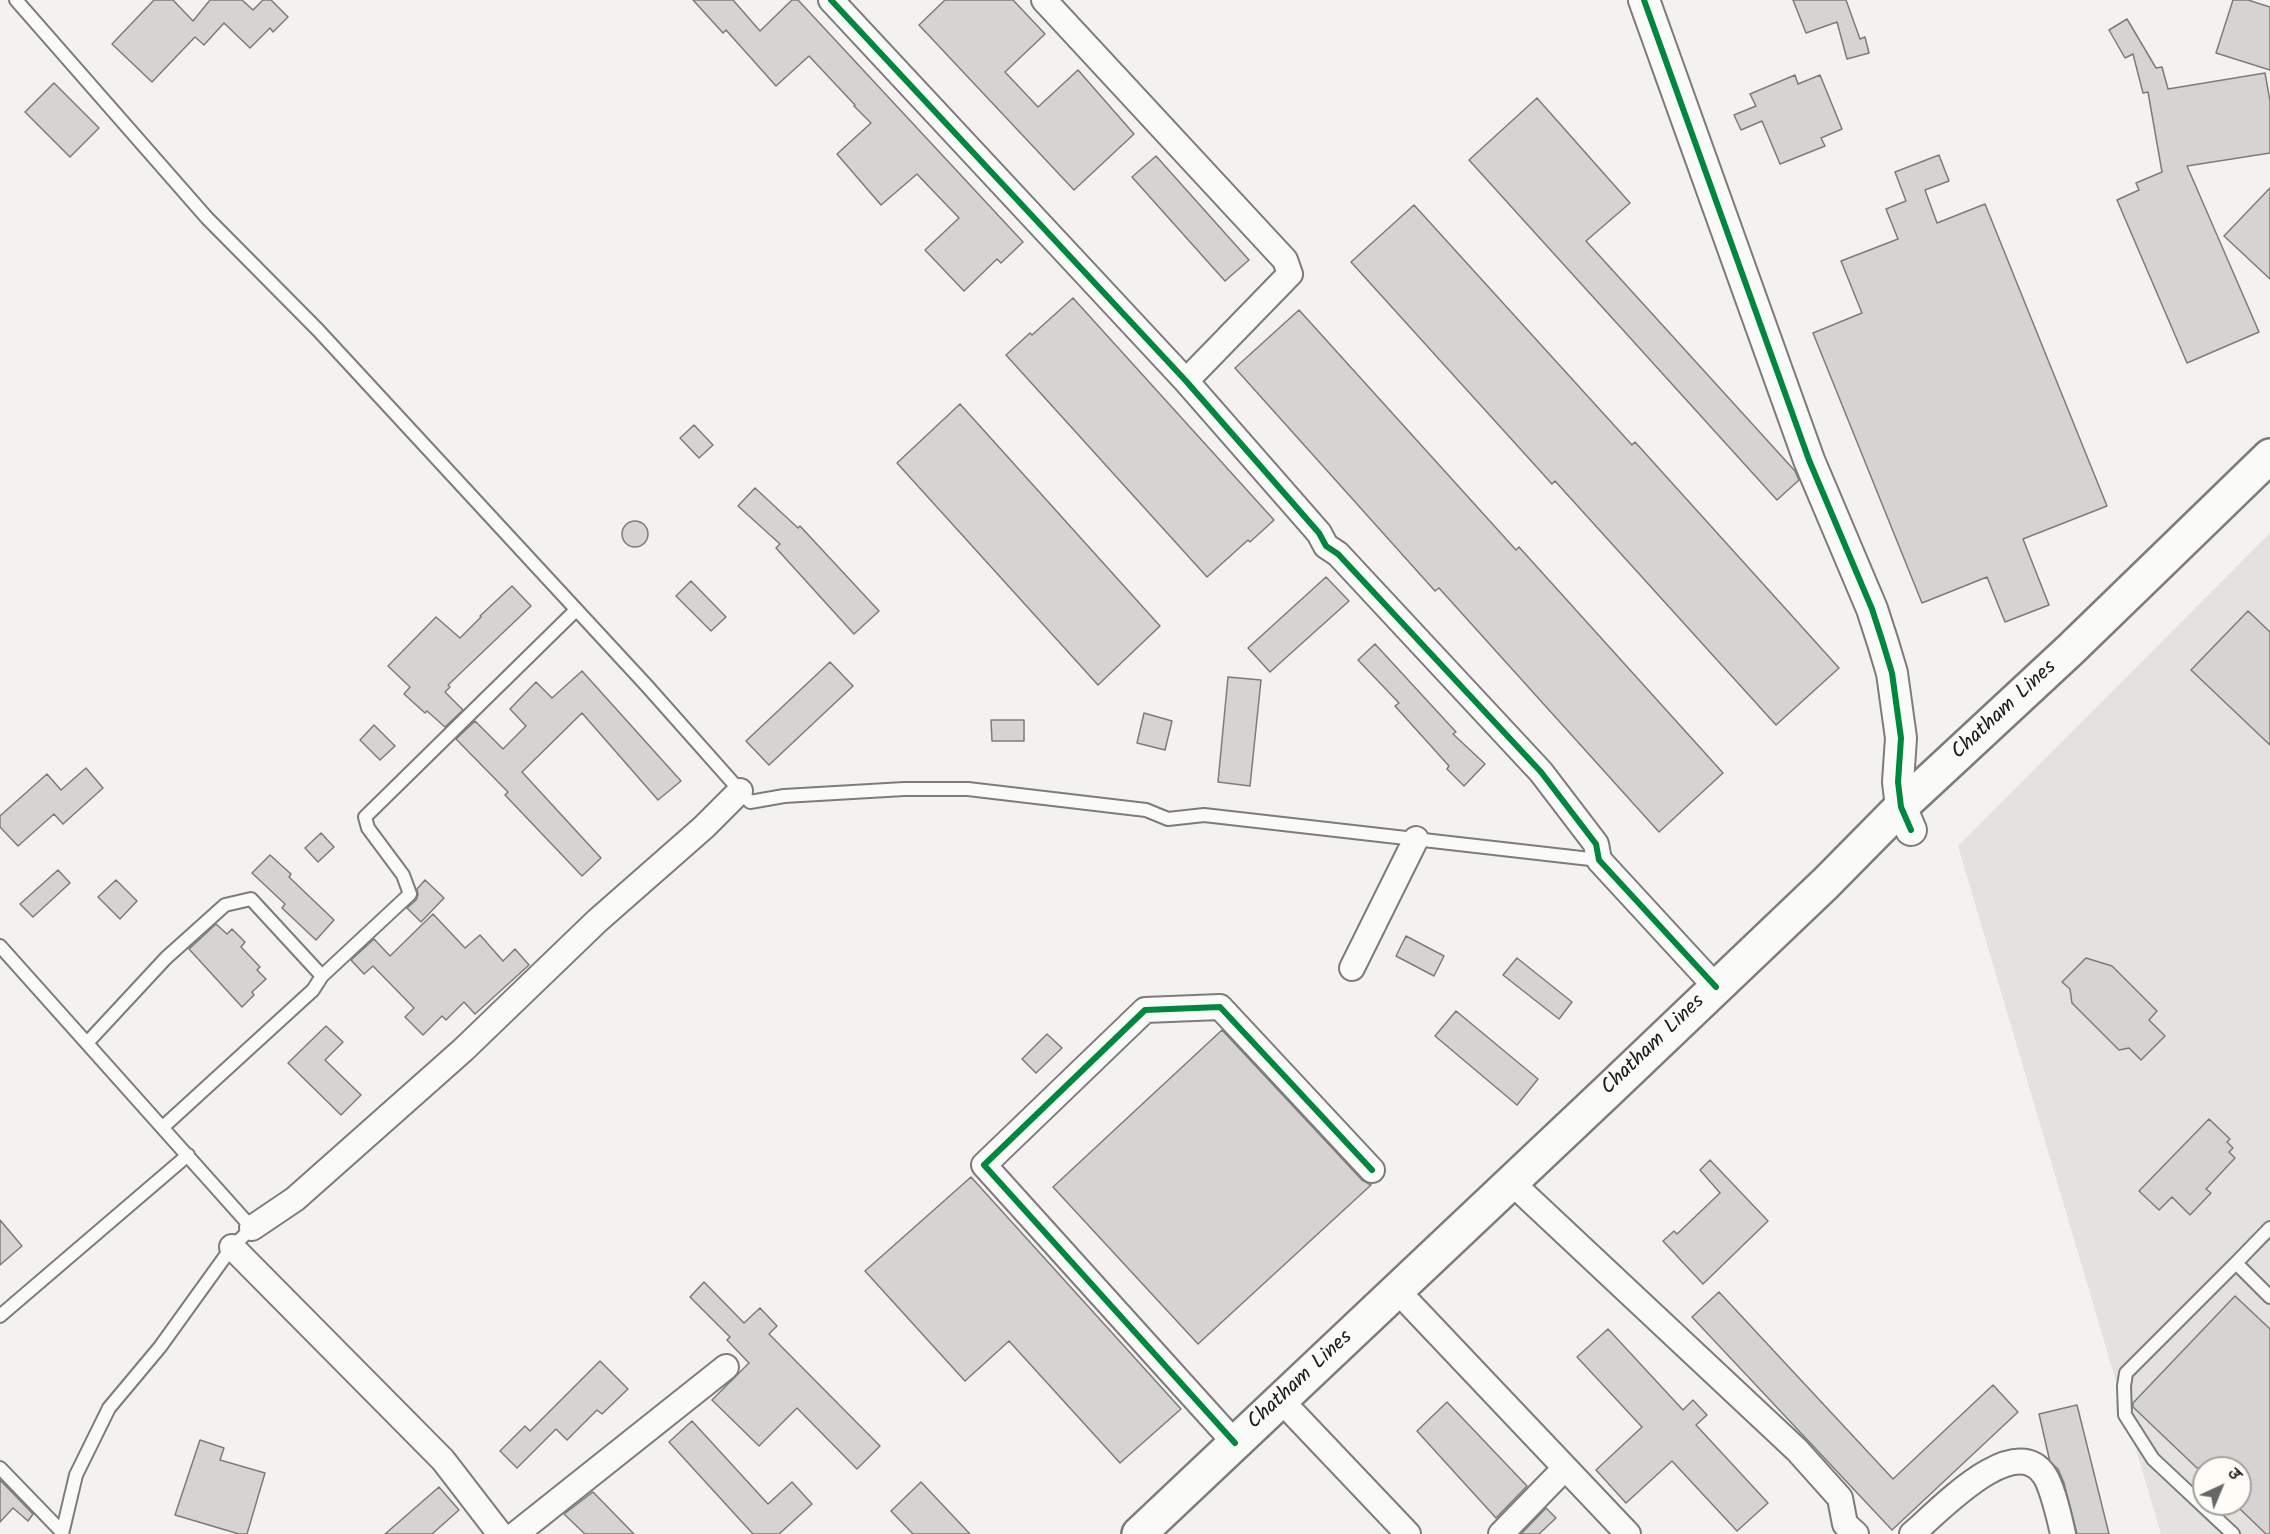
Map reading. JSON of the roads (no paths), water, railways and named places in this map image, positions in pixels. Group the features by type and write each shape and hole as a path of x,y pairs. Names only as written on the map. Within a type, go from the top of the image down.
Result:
{"highway":[{"name":"Chatham Lines","path":"1168,1534 1524,1195 1906,818 2070,650 2270,456"},
{"name":"Chatham Lines","path":"1139,1534 1826,882 1906,818 2270,480"}],"street":[{"path":"831,0 1186,381 1319,533 1326,546 1338,554 1541,772 1596,844 1599,860 1716,987"},
{"path":"1044,0 1285,260 1290,274 1186,381"},
{"path":"1644,0 1809,460 1884,643 1892,673 1901,738 1898,782 1906,818"},
{"path":"252,1228 295,1199 454,1058 597,921 704,827 740,791"},
{"path":"1352,968 1416,839"},
{"path":"1235,1443 984,1165 1145,1010 1220,1007 1372,1170"},
{"path":"1524,1195 1797,1450 1840,1498 1844,1531"},
{"path":"232,1246 443,1461 500,1534"},
{"path":"1410,1304 1628,1534"},
{"path":"516,1534 726,1366"},
{"path":"1294,1414 1408,1534"},
{"path":"1912,1534 1984,1473 2007,1463 2025,1462 2036,1467 2045,1476 2062,1534"},
{"path":"1501,1534 1565,1468"}],"lane":[{"path":"16,0 207,218 318,330 647,686 750,802 784,796 880,790 968,789 1146,810 1168,819 1204,815 1599,860"},
{"path":"163,1127 313,990 322,976 410,894 403,875 368,828 365,817 576,610"},
{"path":"87,1043 166,958 225,905 251,899 322,976"},
{"path":"0,946 252,1228 232,1246 160,1347 109,1408 76,1475 62,1533"},
{"path":"0,1316 188,1155"},
{"path":"2233,1534 2153,1459 2125,1415 2124,1386 2126,1373 2270,1228"},
{"path":"2236,1263 2270,1297"},
{"path":"0,1468 62,1533"}]}
